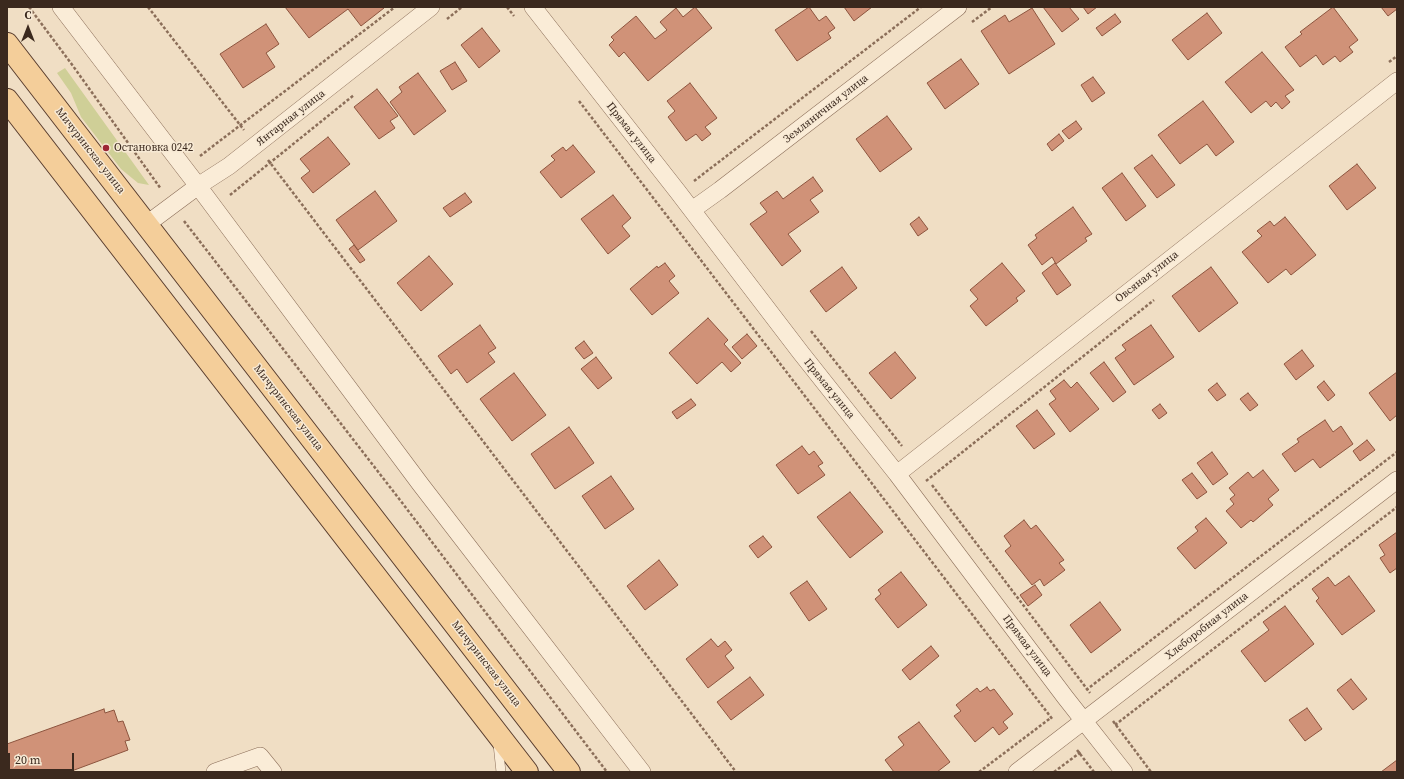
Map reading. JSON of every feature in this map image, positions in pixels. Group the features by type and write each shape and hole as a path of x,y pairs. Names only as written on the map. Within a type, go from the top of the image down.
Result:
{"main road":[{"name":"Мичуринская улица","path":"7,44 569,772"},
{"path":"7,100 527,772"}],"street":[{"path":"61,7 198,186 421,485 642,772"},
{"name":"Янтарная улица","path":"147,224 198,186 229,166 431,7"},
{"name":"Прямая улица","path":"533,7 692,210 801,353 911,492 1070,703 1124,772"},
{"name":"Земляничная улица","path":"692,210 958,7"},
{"name":"Овсяная улица","path":"897,474 1397,81"},
{"name":"Хлеборобная улица","path":"1017,772 1397,480"},
{"path":"215,772 260,756 273,772"}],"lane":[{"path":"497,732 501,772"}],"path":[{"path":"29,7 195,237 390,488 607,772"},
{"path":"148,7 271,163 736,772"},
{"path":"183,168 395,7"},
{"path":"444,22 462,7"},
{"path":"507,7 517,20"},
{"path":"678,192 921,7"},
{"path":"213,208 357,93"},
{"path":"579,100 1094,772"},
{"path":"891,508 1159,295"},
{"path":"979,772 1397,452"},
{"path":"1054,772 1099,739 1397,508"}],"green space":[{"path":"65,68 149,185 138,183 121,169 81,117 71,93 57,73"}],"building":[{"path":"285,7 384,8 361,26 348,9 309,38"},
{"path":"695,7 712,28 648,81 624,52 619,57 609,45 614,40 611,37 636,16 655,39 667,30 660,22 676,8 683,17"},
{"path":"809,7 819,21 826,16 835,28 828,33 831,38 797,61 775,30"},
{"path":"844,7 872,7 854,21"},
{"path":"1043,7 1069,7 1079,19 1062,32"},
{"path":"1083,7 1097,7 1088,14"},
{"path":"1333,7 1358,40 1349,47 1353,52 1340,62 1335,56 1323,65 1316,55 1300,67 1285,47 1302,34 1300,32"},
{"path":"1381,7 1397,7 1397,9 1388,16"},
{"path":"1032,8 1055,44 1009,74 981,31 1005,15 1009,22"},
{"path":"1207,13 1222,33 1188,60 1172,40"},
{"path":"1115,14 1121,22 1102,36 1096,28"},
{"path":"266,24 279,44 266,53 275,67 243,88 220,54"},
{"path":"482,28 500,51 479,68 461,45"},
{"path":"1262,52 1294,90 1285,96 1290,102 1282,109 1276,102 1271,107 1266,101 1251,113 1225,82"},
{"path":"961,59 979,84 945,109 927,83"},
{"path":"455,62 467,81 452,90 440,71"},
{"path":"418,73 446,111 414,135 390,102 402,92 399,87"},
{"path":"1093,77 1105,93 1092,102 1081,85"},
{"path":"690,83 717,118 705,127 711,134 702,141 696,134 686,141 668,117 675,111 667,101"},
{"path":"377,89 398,116 390,121 395,128 379,139 354,107"},
{"path":"1203,101 1234,142 1216,156 1207,144 1180,164 1158,135"},
{"path":"887,116 912,149 880,172 856,139"},
{"path":"1076,121 1082,129 1069,139 1062,131"},
{"path":"1059,134 1064,141 1052,151 1047,144"},
{"path":"328,137 350,164 313,193 301,178 310,171 300,159"},
{"path":"573,145 595,172 561,198 540,172 555,160 551,156 563,147 566,151"},
{"path":"1152,155 1175,185 1157,198 1134,168"},
{"path":"1357,164 1376,188 1347,210 1329,186"},
{"path":"1122,173 1146,206 1126,221 1102,188"},
{"path":"813,177 823,191 810,200 819,212 788,234 801,251 782,266 750,224 767,212 760,203 777,191 783,199"},
{"path":"375,191 397,221 358,250 336,220"},
{"path":"465,193 472,202 450,217 443,208"},
{"path":"613,195 631,218 622,226 630,236 608,254 581,219"},
{"path":"1073,207 1092,234 1085,238 1087,241 1056,264 1052,257 1042,265 1028,245 1037,238 1035,235"},
{"path":"919,217 928,229 918,236 910,224"},
{"path":"1285,217 1316,255 1291,275 1286,269 1268,283 1242,252 1262,236 1257,231 1270,221 1274,226"},
{"path":"354,245 365,260 360,263 349,249"},
{"path":"429,256 453,284 421,311 397,283"},
{"path":"665,263 675,276 669,281 679,293 652,315 630,289 657,266 658,268"},
{"path":"1002,263 1025,291 1016,298 1018,301 986,326 970,306 978,299 970,290"},
{"path":"1055,263 1071,285 1057,295 1042,273"},
{"path":"842,267 857,288 826,312 810,291"},
{"path":"1211,267 1238,303 1199,332 1172,296"},
{"path":"708,318 728,340 724,344 741,363 731,372 722,362 697,384 669,353"},
{"path":"480,325 496,348 488,353 495,362 467,383 457,369 451,374 438,356"},
{"path":"1151,325 1174,357 1134,385 1115,358 1126,350 1122,345"},
{"path":"747,334 757,346 742,359 732,347"},
{"path":"584,341 593,353 584,359 575,348"},
{"path":"1302,350 1314,366 1296,380 1284,364"},
{"path":"895,352 916,378 891,399 869,373"},
{"path":"596,357 612,378 598,389 581,369"},
{"path":"1104,362 1126,392 1113,402 1090,373"},
{"path":"1397,372 1397,415 1390,421 1369,393"},
{"path":"514,373 546,415 512,441 480,399"},
{"path":"1064,380 1071,388 1077,382 1099,409 1070,432 1049,404 1056,399 1050,391"},
{"path":"1324,381 1335,395 1328,401 1317,387"},
{"path":"1217,383 1226,395 1217,401 1208,390"},
{"path":"1248,393 1258,405 1250,411 1240,399"},
{"path":"691,399 696,405 677,419 672,412"},
{"path":"1160,404 1167,413 1159,419 1152,410"},
{"path":"1037,410 1055,434 1034,449 1016,426"},
{"path":"1325,420 1333,432 1341,426 1353,444 1320,468 1313,459 1295,472 1282,454 1299,442 1297,439"},
{"path":"569,427 594,463 555,489 531,454"},
{"path":"1367,440 1375,450 1360,461 1353,451"},
{"path":"802,446 809,455 814,451 823,463 818,466 825,475 798,494 776,465"},
{"path":"1212,452 1228,474 1213,485 1197,463"},
{"path":"1263,470 1279,490 1268,499 1273,505 1253,522 1251,520 1241,528 1226,511 1234,504 1230,499 1235,495 1229,488 1248,472 1253,478"},
{"path":"1192,473 1207,492 1197,499 1182,480"},
{"path":"611,476 634,509 605,529 582,496"},
{"path":"850,492 883,532 850,558 817,517"},
{"path":"1206,518 1227,543 1195,569 1177,548 1198,531 1195,527"},
{"path":"1024,520 1031,529 1036,525 1064,560 1059,563 1065,570 1044,586 1040,579 1032,585 1005,551 1011,546 1004,536"},
{"path":"1397,532 1397,568 1390,573 1380,558 1385,555 1379,545"},
{"path":"763,536 772,547 758,558 749,546"},
{"path":"659,560 678,585 645,610 627,586"},
{"path":"901,572 927,605 898,628 875,599 881,594 878,590"},
{"path":"1349,576 1375,611 1342,635 1316,601 1319,598 1312,589 1328,577 1335,586"},
{"path":"807,581 827,609 809,621 790,593"},
{"path":"1035,585 1042,595 1028,606 1020,595"},
{"path":"1100,602 1121,630 1091,653 1070,625"},
{"path":"1285,606 1314,644 1265,682 1241,651 1269,630 1263,622"},
{"path":"711,639 718,647 725,641 732,650 725,656 734,668 708,688 686,659"},
{"path":"931,646 939,656 910,680 902,670"},
{"path":"750,677 764,695 731,720 717,702"},
{"path":"1351,679 1367,699 1353,710 1337,690"},
{"path":"987,687 990,691 994,689 1013,714 1003,722 1008,728 999,735 993,727 975,742 954,716 961,711 956,705 977,688 980,692"},
{"path":"1307,708 1322,729 1305,741 1289,720"},
{"path":"104,709 105,713 114,710 118,722 123,721 130,740 125,741 128,750 69,772 7,772 7,744"},
{"path":"919,722 950,762 937,772 894,772 885,760 904,745 898,737"},
{"path":"1397,760 1397,772 1381,772"}],"place":[{"name":"Остановка 0242","path":"106,148"}]}
